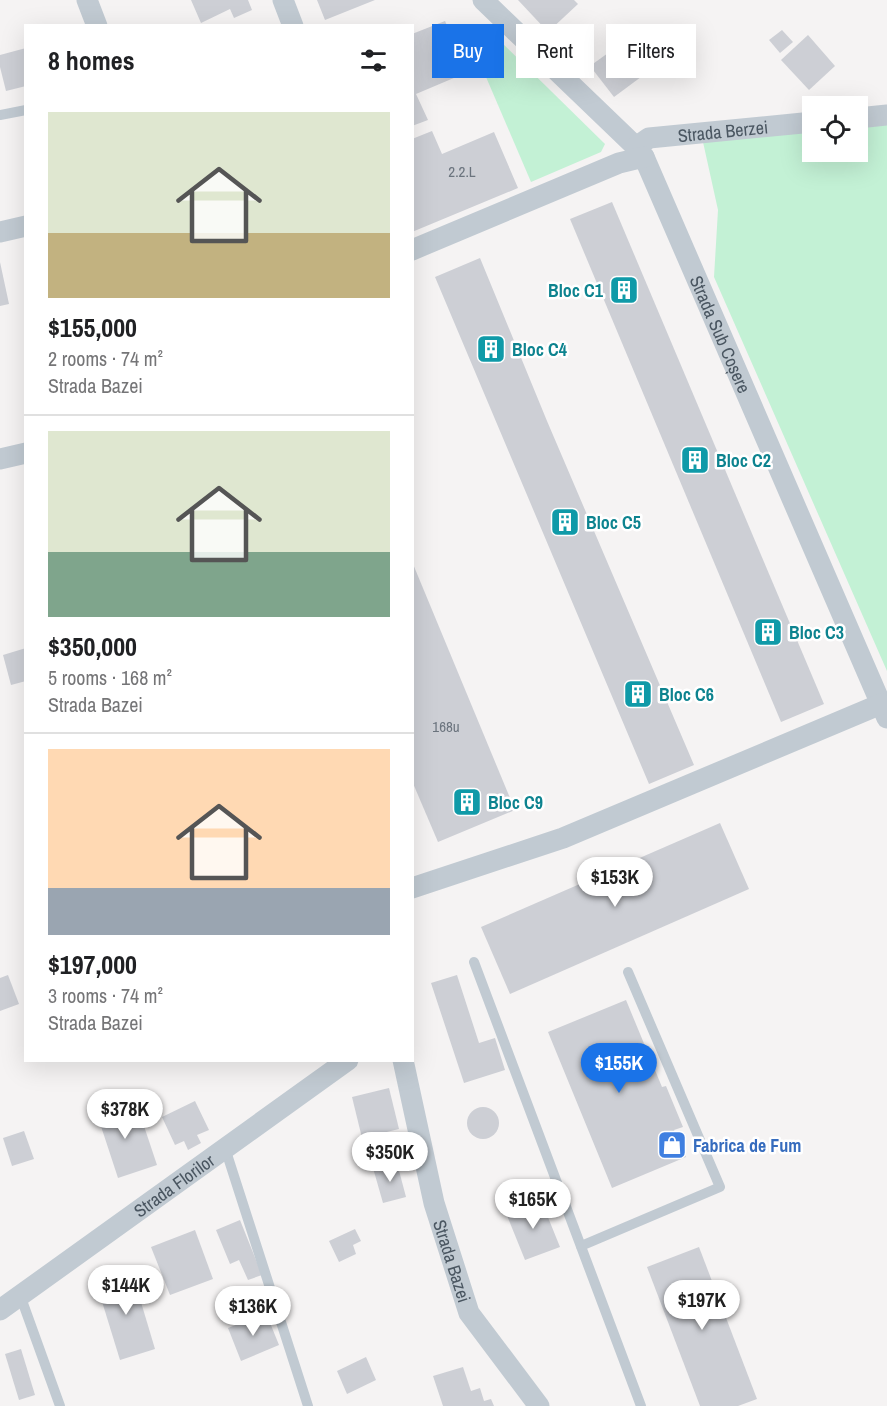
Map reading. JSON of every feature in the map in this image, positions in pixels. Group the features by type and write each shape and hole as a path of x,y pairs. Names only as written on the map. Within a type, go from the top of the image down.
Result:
{"street":[{"path":"87,0 96,24"},
{"path":"283,0 291,24"},
{"name":"Strada Sub Coșere","path":"483,0 640,152 884,711"},
{"path":"868,117 887,115"},
{"name":"Strada Berzei","path":"414,249 619,163 640,152 649,138 802,123"},
{"path":"0,232 24,226"},
{"path":"0,459 24,453"},
{"path":"414,888 563,838 884,711"},
{"name":"Strada Florilor","path":"0,1310 345,1062"},
{"name":"Strada Bazei","path":"403,1062 434,1203 469,1312 538,1406"}],"lane":[{"path":"0,115 24,110"},
{"path":"474,962 641,1406"},
{"path":"581,1246 720,1186 628,972"},
{"path":"225,1148 308,1406"},
{"path":"20,1295 60,1406"}],"green space":[{"path":"504,45 516,57 516,78 538,78 605,144 601,152 531,182 486,78 504,78"},
{"path":"887,124 887,671 714,277 718,210 703,142 802,132 802,162 868,162 868,126"}],"building":[{"path":"191,0 248,0 252,10 234,18 230,9 201,23"},
{"path":"317,0 375,0 325,20"},
{"path":"518,0 574,0 578,4 557,24 540,24"},
{"path":"432,26 432,78 454,78 416,94 428,120 414,125 414,33"},
{"path":"782,30 793,42 780,53 769,40"},
{"path":"808,35 835,66 809,90 781,60"},
{"path":"24,49 24,86 6,91 0,67 0,55"},
{"path":"606,54 606,78 640,78 614,97 594,71 594,63"},
{"path":"432,131 442,154 494,132 518,188 414,231 414,138"},
{"path":"612,202 824,704 781,722 570,219"},
{"path":"480,258 694,765 649,784 435,277"},
{"path":"0,262 9,304 0,306"},
{"path":"414,566 515,810 438,842 414,786"},
{"path":"24,649 24,682 11,685 3,655"},
{"path":"720,823 749,889 510,994 481,927"},
{"path":"8,975 19,1004 0,1011 0,978"},
{"path":"457,975 479,1043 495,1038 505,1070 464,1083 431,983"},
{"path":"626,1000 662,1087 666,1086 683,1127 674,1130 686,1157 612,1188 548,1032"},
{"path":"389,1088 399,1129 362,1138 352,1097"},
{"path":"113,1099 120,1118 139,1111 157,1165 118,1178 94,1105"},
{"path":"195,1101 209,1130 197,1135 201,1143 188,1150 184,1141 175,1145 162,1117"},
{"path":"483,1107 494,1112 499,1123 494,1134 483,1139 472,1134 467,1123 472,1112"},
{"path":"24,1131 34,1159 12,1166 3,1138"},
{"path":"397,1163 406,1197 383,1203 373,1168"},
{"path":"541,1200 560,1247 525,1260 506,1213"},
{"path":"240,1220 262,1275 248,1280 239,1260 230,1264 216,1230"},
{"path":"355,1229 361,1241 353,1245 356,1254 339,1262 329,1241"},
{"path":"195,1230 213,1279 170,1295 151,1247"},
{"path":"699,1247 757,1399 738,1406 700,1406 647,1267"},
{"path":"132,1272 155,1349 120,1360 96,1282"},
{"path":"266,1313 279,1345 241,1361 228,1328"},
{"path":"21,1349 35,1395 19,1400 5,1354"},
{"path":"366,1357 376,1380 347,1394 337,1371"},
{"path":"463,1367 471,1391 480,1388 484,1401 491,1399 494,1406 443,1406 433,1376"}],"place":[{"name":"Bloc C1","path":"624,290"},
{"name":"Bloc C4","path":"491,349"},
{"name":"Bloc C2","path":"695,460"},
{"name":"Bloc C5","path":"565,522"},
{"name":"Bloc C3","path":"768,632"},
{"name":"Bloc C6","path":"638,694"},
{"name":"Bloc C9","path":"467,802"},
{"name":"Fabrica de Fum","path":"672,1145"}]}
